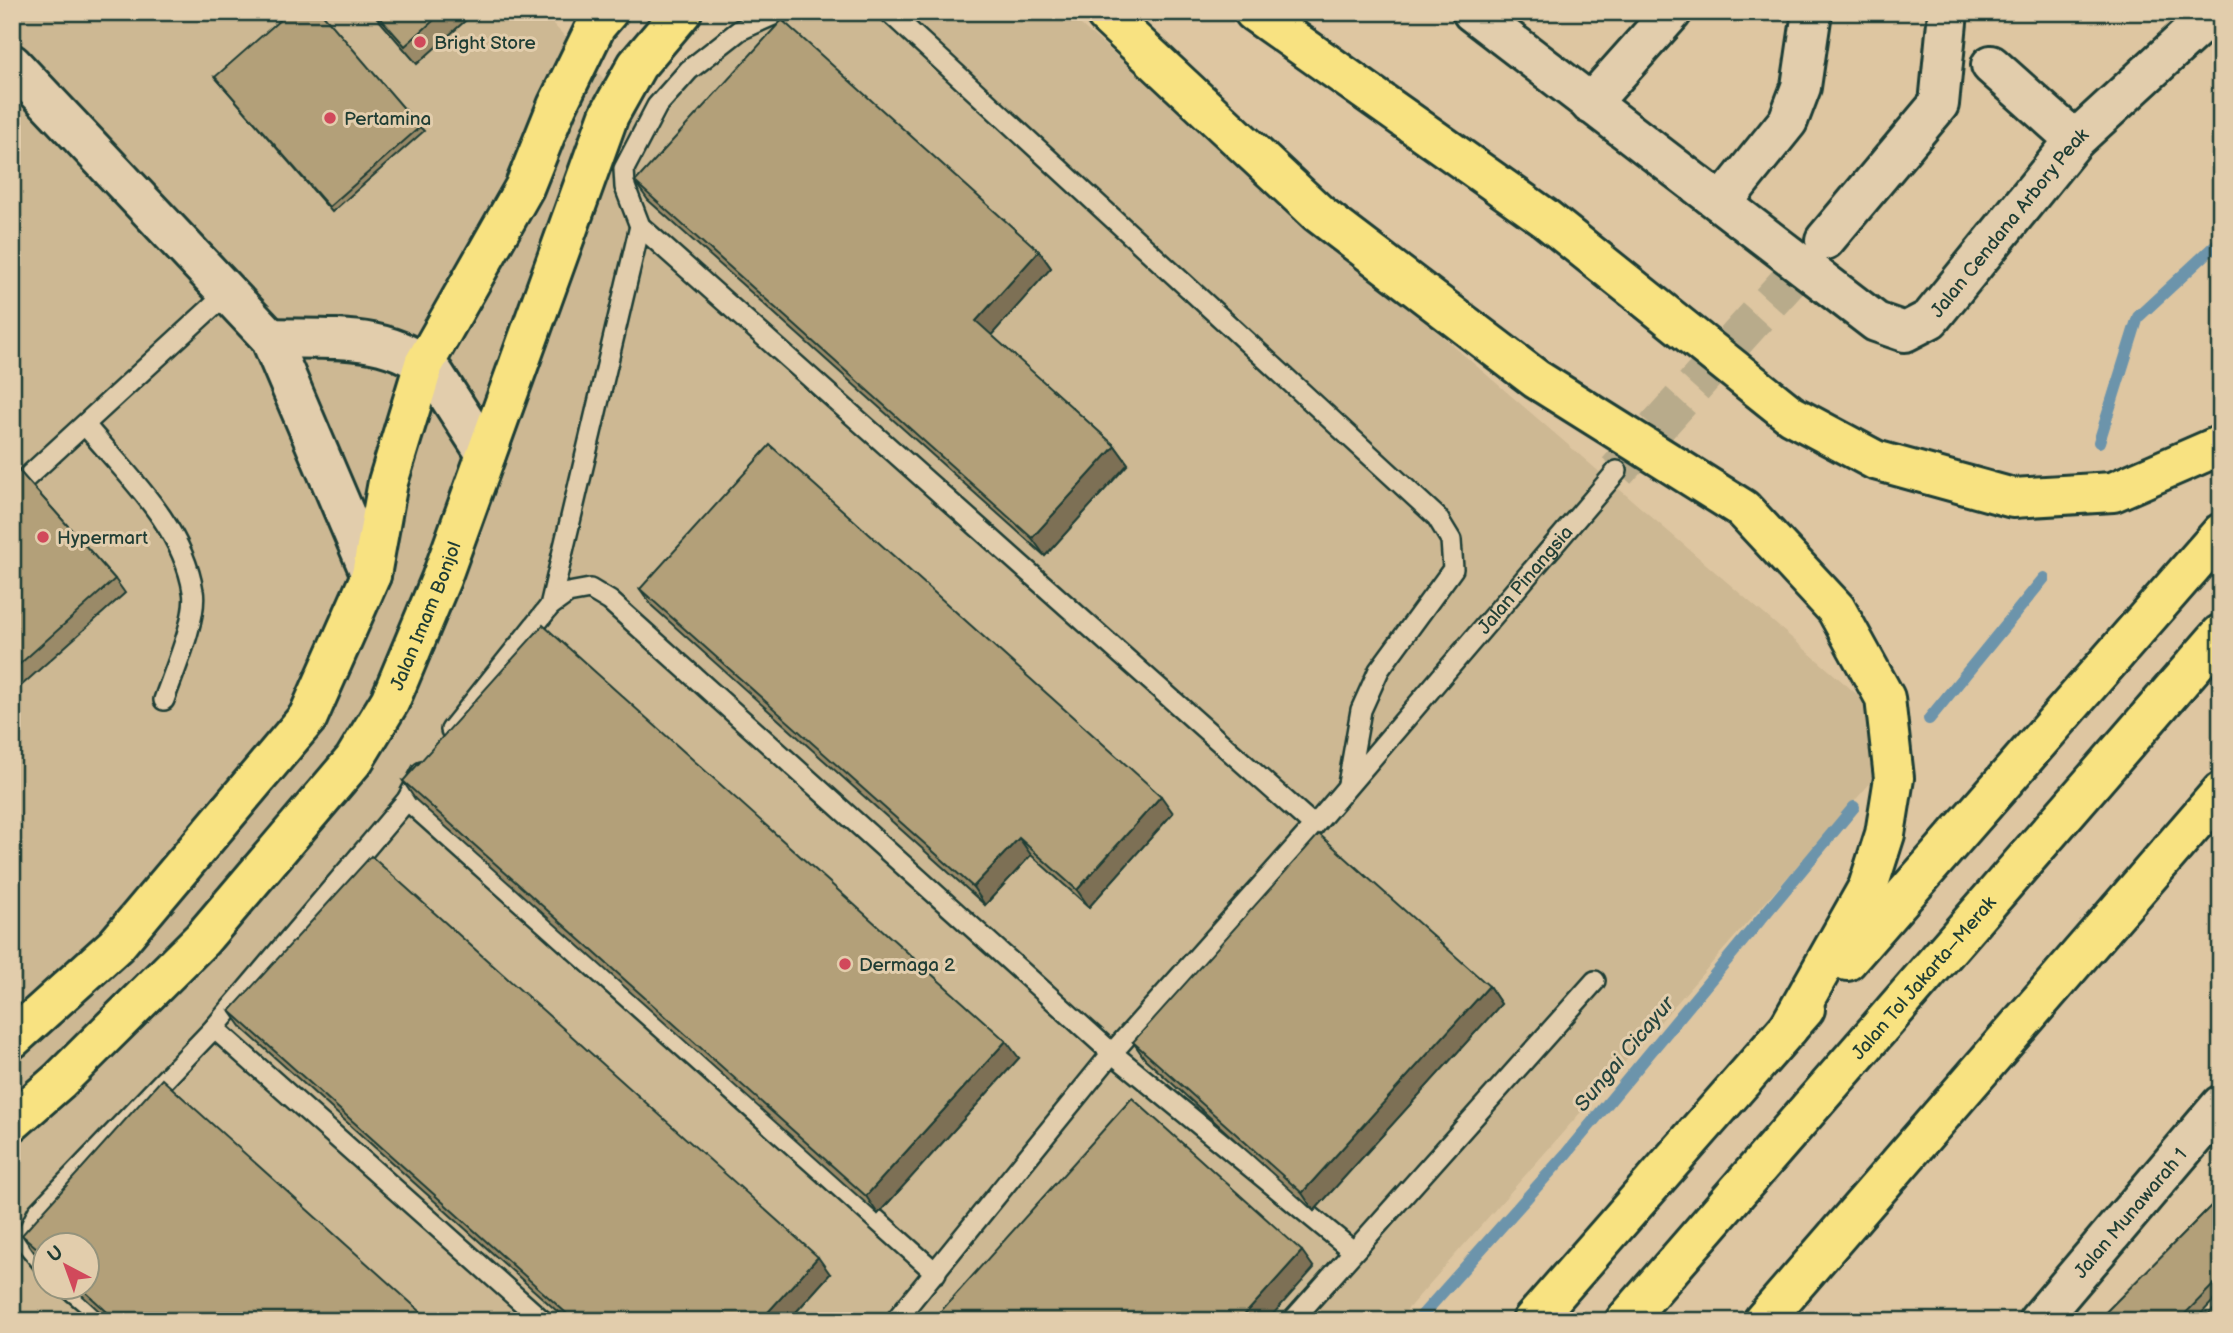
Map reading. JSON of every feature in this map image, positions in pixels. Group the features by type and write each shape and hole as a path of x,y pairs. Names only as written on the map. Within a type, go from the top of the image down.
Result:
{"main road":[{"path":"12,1039 116,945 308,717 371,575 388,482 424,364 524,188 563,94 596,26 608,12"},
{"name":"Jalan Imam Bonjol","path":"12,1122 59,1081 201,939 354,760 390,701 486,454 609,115 637,65 682,12"},
{"path":"1254,12 1545,218 1791,415 1875,460 2013,498 2113,492 2221,445"},
{"path":"1103,14 1318,213 1536,379 1743,509 1836,609 1885,698 1894,778 1885,834 1868,887 1788,1029"},
{"path":"1532,1321 2221,533"},
{"name":"Jalan Tol Jakarta–Merak","path":"1625,1321 2221,634"},
{"path":"1763,1321 2221,792"}],"street":[{"name":"Jalan Cendana Arbory Peak","path":"1472,12 1876,323 1905,332 1930,319 2075,140 2214,12"},
{"path":"1590,104 1672,12"},
{"path":"1722,203 1788,121 1801,87 1812,12"},
{"path":"1825,240 1939,104 1948,12"},
{"path":"12,64 226,295 270,338 371,575"},
{"path":"1992,65 2075,140"},
{"path":"270,338 383,343 424,364 435,375 486,454"},
{"name":"Jalan Munawarah 1","path":"2038,1321 2221,1105"}],"lane":[{"path":"780,12 740,30 689,71 657,106 624,169 625,187 640,226 1314,826"},
{"path":"888,12 1437,517 1451,540 1453,569 1379,670 1361,710 1348,785"},
{"path":"550,607 640,226"},
{"path":"24,480 226,295"},
{"path":"85,425 146,498 177,545 194,592 184,646 164,700"},
{"name":"Jalan Pinangsia","path":"895,1321 1112,1053 1314,826 1617,471"},
{"path":"32,1250 27,1244 30,1228 38,1212 214,1028 407,800 436,748 550,607 568,593 590,589 610,601 1112,1053 1353,1251"},
{"path":"407,800 936,1273"},
{"path":"1293,1321 1595,981"},
{"path":"214,1028 543,1321"},
{"path":"86,1302 107,1321"}],"shaded area":[{"path":"12,12 542,12 655,134 708,52 775,12 1066,12 1909,739 1397,1321 12,1321"}],"building":[{"name":"Pertamina","path":"289,12 321,12 420,127 329,207 215,77"},
{"path":"375,12 443,12 405,46"},
{"path":"782,20 1039,251 976,321 1115,446 1032,538 635,182"},
{"path":"770,445 1161,796 1077,890 1019,838 973,887 640,589"},
{"name":"Hypermart","path":"12,463 115,579 12,671"},
{"path":"543,625 1006,1041 866,1196 403,781"},
{"path":"1319,834 1489,986 1302,1193 1133,1042"},
{"path":"371,856 818,1257 760,1321 575,1321 230,1011"},
{"path":"162,1079 431,1321 117,1321 96,1302 102,1302 102,1232 32,1232 32,1244 22,1235"},
{"path":"1132,1098 1302,1251 1239,1321 932,1321"},
{"path":"2221,1196 2221,1277 2178,1321 2097,1321"},
{"path":"2221,1303 2221,1321 2201,1321"}],"waterway":[{"name":"Sungai Cicayur","path":"2099,442 2138,317 2221,240"},
{"name":"Sungai Cicayur","path":"1929,719 2044,578"},
{"name":"Sungai Cicayur","path":"1417,1321 1565,1155 1854,807"}],"tunnel":[{"path":"1617,471 1824,242"}],"place":[{"name":"Bright Store","path":"420,42"},
{"name":"Pertamina","path":"330,118"},
{"name":"Hypermart","path":"43,537"},
{"name":"Dermaga 2","path":"845,964"}]}
